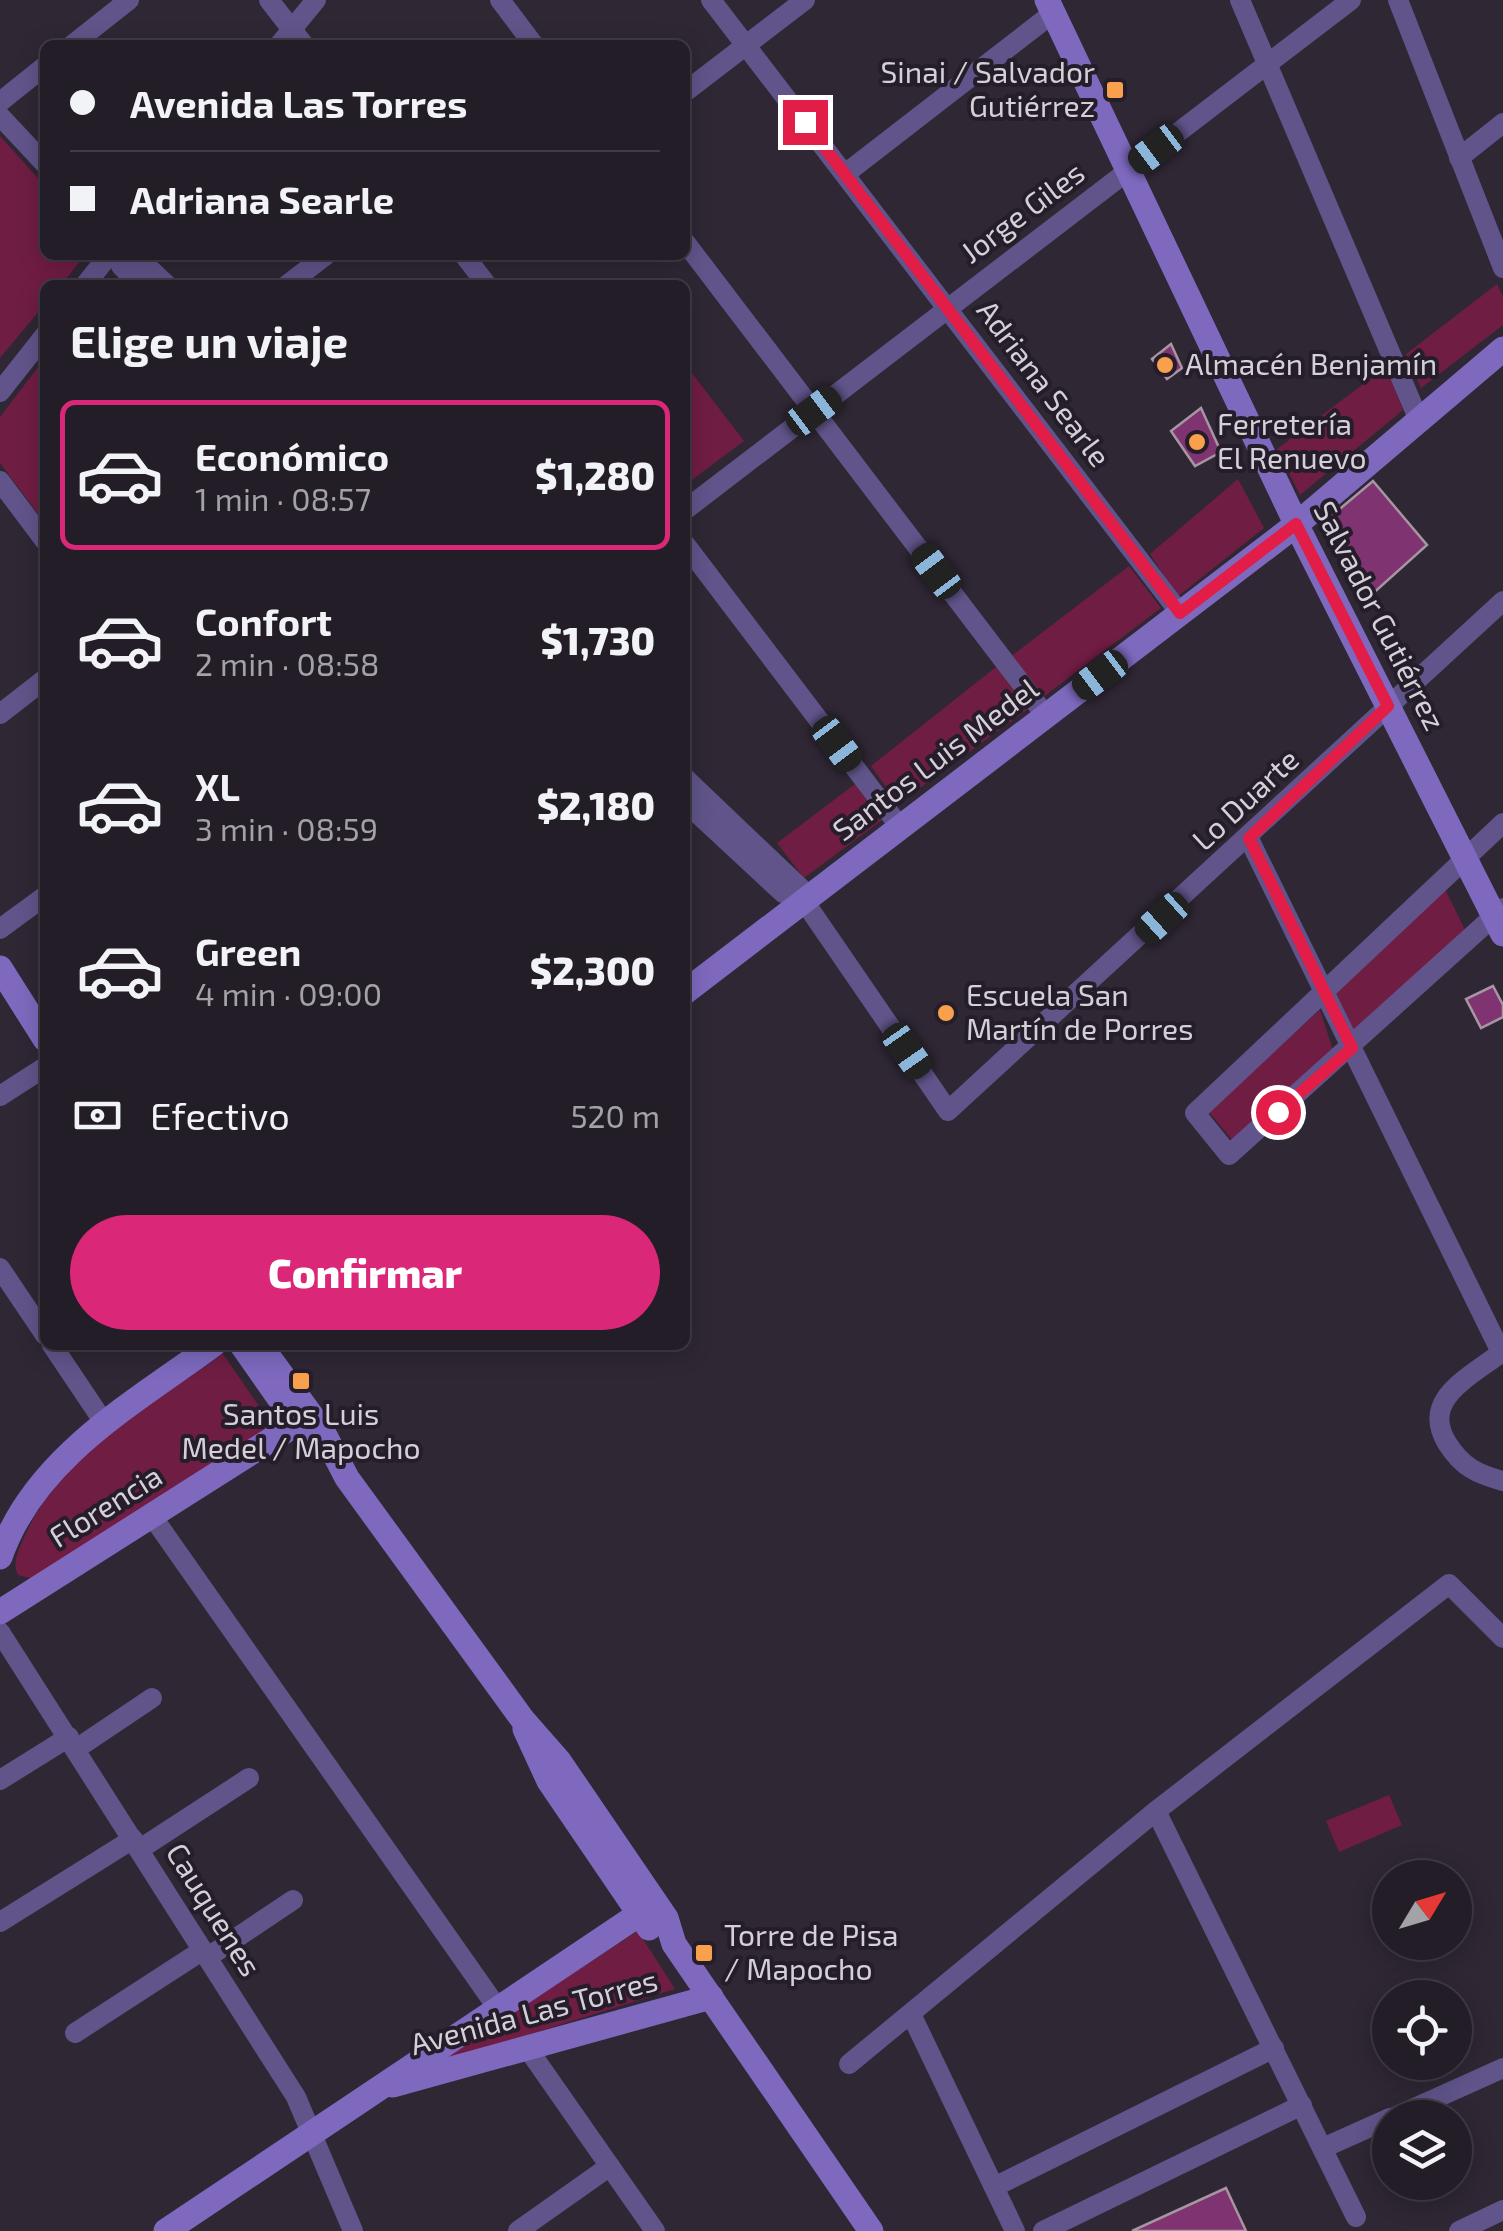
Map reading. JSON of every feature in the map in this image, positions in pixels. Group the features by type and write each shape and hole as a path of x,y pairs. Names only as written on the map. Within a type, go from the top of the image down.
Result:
{"main road":[{"name":"Salvador Gutiérrez","path":"1051,4 1296,524 1465,859 1500,920"},
{"name":"Santos Luis Medel","path":"690,988 1296,524 1503,349"},
{"path":"0,968 40,1031"},
{"path":"3,1536 48,1476 104,1424 206,1350"},
{"path":"246,1350 299,1412 522,1720 559,1761 660,1910 674,1944 870,2231"},
{"path":"263,1350 299,1412"},
{"name":"Florencia","path":"0,1612 152,1516 299,1412"},
{"path":"522,1720 538,1763 638,1915 653,1932 674,1944"},
{"name":"Avenida Las Torres","path":"166,2231 496,2006 638,1915"},
{"name":"Avenida Las Torres","path":"374,2090 711,1997"}],"street":[{"path":"78,40 128,0"},
{"path":"270,0 292,40"},
{"path":"292,40 316,0"},
{"path":"500,0 530,40"},
{"name":"Adriana Searle","path":"712,0 1180,613"},
{"path":"690,88 805,0"},
{"path":"1240,0 1418,418"},
{"name":"Jorge Giles","path":"690,506 1351,0"},
{"path":"1398,0 1503,268"},
{"path":"844,174 1051,4"},
{"path":"0,102 40,70"},
{"path":"0,116 40,159"},
{"path":"1459,158 1503,122"},
{"path":"690,249 1046,716"},
{"path":"89,280 106,260"},
{"path":"120,260 121,266 135,280"},
{"path":"140,260 162,280"},
{"path":"294,280 320,260"},
{"path":"0,392 40,341"},
{"path":"0,481 40,534"},
{"path":"690,551 900,827"},
{"name":"Lo Duarte","path":"807,899 948,1110 1503,601"},
{"path":"0,714 40,684"},
{"path":"690,783 807,899"},
{"path":"690,807 782,893 807,899"},
{"path":"1500,920 1229,1155 1196,1113 1503,823"},
{"path":"1249,838 1502,1352 1441,1402 1436,1416 1438,1428 1462,1463 1503,1481"},
{"path":"0,929 40,900"},
{"path":"0,1096 40,1069"},
{"path":"0,1268 40,1328"},
{"path":"55,1350 104,1424"},
{"path":"152,1516 496,2006"},
{"path":"849,2064 1156,1810 1449,1584 1503,1638"},
{"name":"Cauquenes","path":"0,1632 206,1953 314,2131 353,2231"},
{"path":"0,1780 152,1698"},
{"path":"0,1922 248,1778"},
{"path":"1156,1810 1356,2217"},
{"path":"75,2033 293,1900"},
{"path":"912,2014 1015,2231"},
{"path":"996,2186 1274,2048"},
{"path":"528,2049 655,2231"},
{"path":"1431,2100 1503,2068"},
{"path":"1043,2231 1302,2105"},
{"path":"1323,2148 1372,2126"},
{"path":"518,2231 610,2166"},
{"path":"1458,2231 1503,2210"}],"shaded area":[{"path":"0,136 40,180 40,260 81,260 65,280 40,280 40,310 0,358"},
{"path":"1497,284 1503,297 1503,325 1421,388 1406,354"},
{"path":"40,365 40,516 0,463 0,417"},
{"path":"1386,367 1403,410 1300,495 1277,449"},
{"path":"690,371 744,441 690,481"},
{"path":"1238,479 1264,528 1177,597 1150,554"},
{"path":"1129,566 1161,608 1042,698 1010,657"},
{"path":"996,667 1028,709 898,804 871,766"},
{"path":"855,784 882,820 804,878 777,843"},
{"path":"1444,887 1468,936 1356,1040 1331,994"},
{"path":"1320,1010 1334,1053 1233,1141 1208,1111"},
{"path":"223,1354 272,1425 34,1579 18,1575 18,1553 39,1509 83,1457 137,1413"},
{"path":"1389,1795 1402,1825 1339,1852 1326,1821"},
{"path":"638,1931 675,1989 431,2065"}],"building":[{"path":"1171,344 1182,368 1167,379 1152,359"},
{"name":"Ferretería El Renuevo","path":"1201,408 1221,452 1195,466 1171,431"},
{"path":"1373,481 1427,545 1369,597 1329,518"},
{"path":"1493,986 1503,1005 1503,1017 1481,1028 1466,999"},
{"path":"1226,2188 1246,2231 1132,2231"}],"place":[{"name":"Sinai / Salvador Gutiérrez","path":"1115,90"},
{"name":"Almacén Benjamín","path":"1165,365"},
{"name":"Ferretería El Renuevo","path":"1197,442"},
{"name":"Escuela San Martín de Porres","path":"946,1013"},
{"name":"Santos Luis Medel / Mapocho","path":"301,1381"},
{"name":"Torre de Pisa / Mapocho","path":"704,1953"}],"route":[{"path":"805,122 1180,613 1296,524 1388,706 1249,838 1352,1048 1278,1112"}]}
